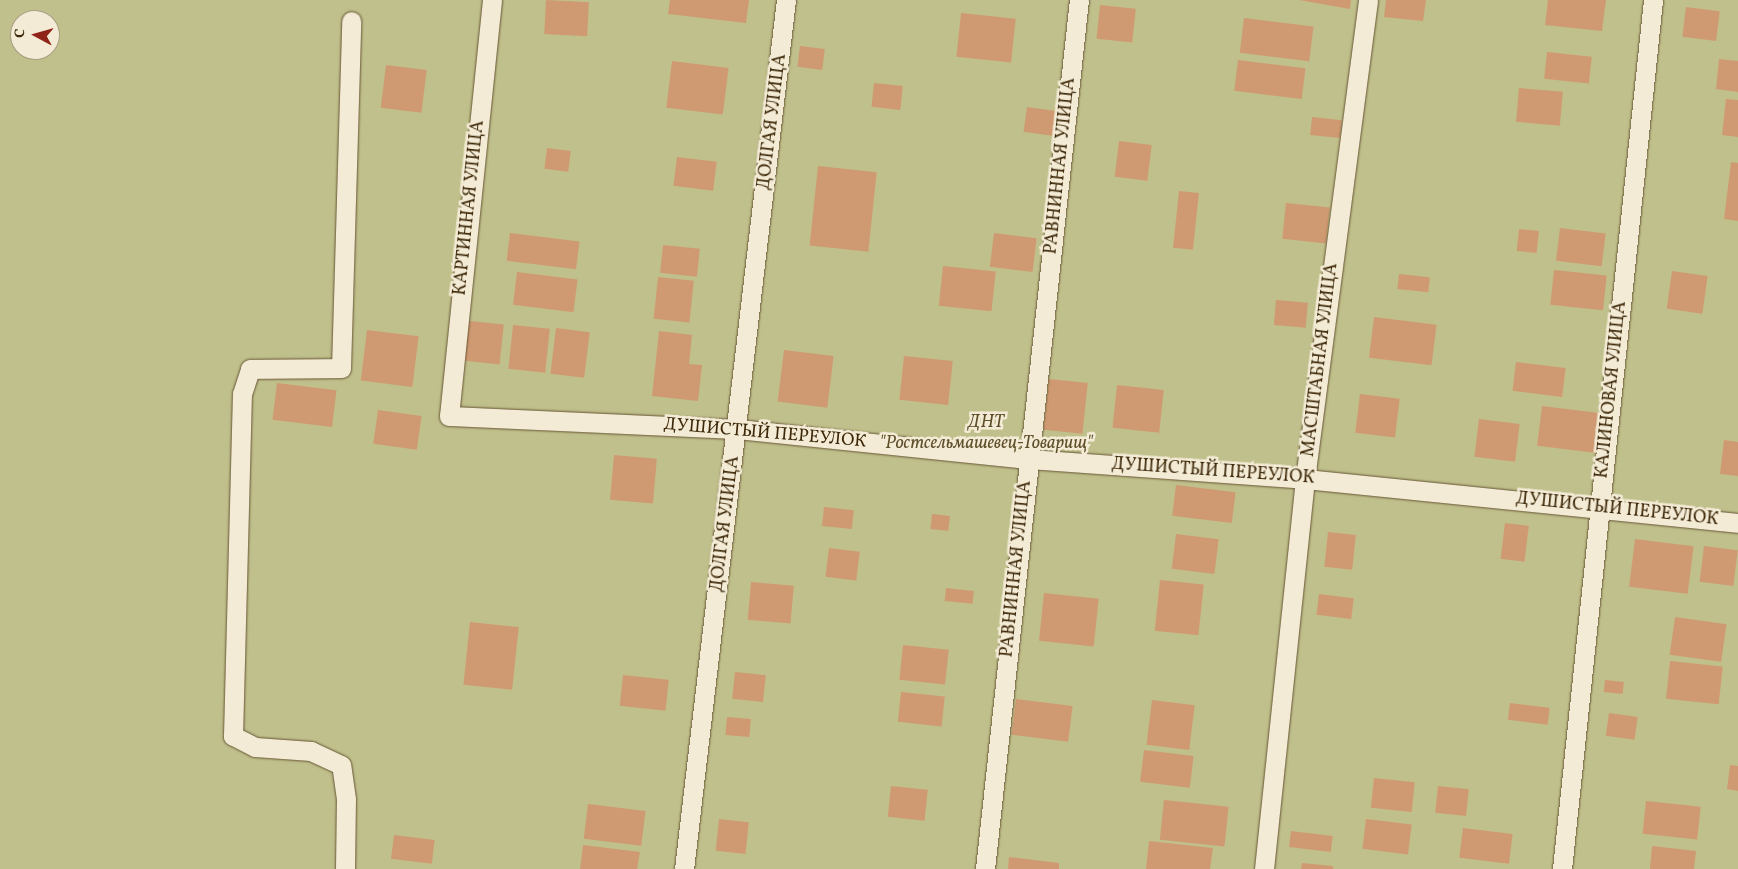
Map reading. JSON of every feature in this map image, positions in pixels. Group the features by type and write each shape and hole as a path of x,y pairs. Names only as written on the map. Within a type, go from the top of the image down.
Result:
{"lane":[{"name":"КАРТИННАЯ УЛИЦА","path":"449,416 492,0"},
{"name":"ДОЛГАЯ УЛИЦА","path":"684,869 738,429 786,0"},
{"name":"РАВНИННАЯ УЛИЦА","path":"985,869 1079,0"},
{"name":"МАСШТАБНАЯ УЛИЦА","path":"1264,869 1305,479 1368,0"},
{"name":"КАЛИНОВАЯ УЛИЦА","path":"1562,869 1653,0"},
{"path":"346,869 346,799 341,765 311,751 255,747 233,736 242,394 250,370 341,368 351,21"},
{"name":"ДУШИСТЫЙ ПЕРЕУЛОК","path":"449,416 738,429 1028,459 1305,479 1738,523"}],"green space":[{"name":"ДНТ \"Ростсельмашевец-Товарищ\"","path":"0,0 1738,0 1738,869 0,869"}],"building":[{"path":"546,0 589,2 587,36 544,34"},
{"path":"670,0 749,0 746,23 668,14"},
{"path":"1299,0 1351,0 1350,9"},
{"path":"1386,0 1426,0 1423,21 1384,17"},
{"path":"1548,0 1606,0 1602,31 1545,25"},
{"path":"1100,5 1136,9 1132,43 1096,39"},
{"path":"1686,7 1720,11 1716,41 1682,37"},
{"path":"961,13 1016,19 1011,63 956,57"},
{"path":"1244,18 1313,27 1309,61 1240,53"},
{"path":"800,46 825,49 822,70 797,67"},
{"path":"1547,52 1592,57 1589,84 1544,79"},
{"path":"1719,59 1738,61 1738,92 1716,89"},
{"path":"1238,60 1305,68 1302,99 1234,91"},
{"path":"672,61 729,68 723,115 666,108"},
{"path":"386,65 427,70 421,113 381,108"},
{"path":"874,83 903,86 900,110 871,107"},
{"path":"1519,88 1563,92 1560,126 1516,122"},
{"path":"1726,99 1738,100 1738,137 1722,135"},
{"path":"1027,107 1056,111 1052,136 1024,132"},
{"path":"1312,117 1342,120 1340,138 1310,135"},
{"path":"1119,141 1152,145 1147,181 1115,177"},
{"path":"547,148 571,151 568,172 544,169"},
{"path":"677,157 717,162 713,191 673,186"},
{"path":"1731,162 1738,163 1738,221 1724,219"},
{"path":"818,166 877,172 868,252 810,246"},
{"path":"1179,191 1199,193 1193,250 1173,248"},
{"path":"1286,203 1330,208 1326,243 1282,239"},
{"path":"1560,228 1606,234 1602,266 1556,261"},
{"path":"1519,229 1539,231 1537,253 1517,251"},
{"path":"510,233 579,242 576,269 507,261"},
{"path":"994,233 1037,238 1033,272 990,267"},
{"path":"663,245 700,249 697,277 660,273"},
{"path":"943,266 996,272 992,311 939,306"},
{"path":"1554,270 1607,276 1603,310 1550,305"},
{"path":"1672,271 1708,276 1702,314 1667,309"},
{"path":"517,272 578,279 574,312 513,305"},
{"path":"1399,274 1430,277 1428,292 1397,289"},
{"path":"658,277 694,281 689,323 654,319"},
{"path":"1276,300 1308,303 1306,328 1274,325"},
{"path":"1374,317 1437,325 1432,365 1369,358"},
{"path":"460,320 504,325 500,364 456,360"},
{"path":"513,325 550,329 545,373 508,369"},
{"path":"556,328 590,332 584,378 550,374"},
{"path":"367,330 419,336 412,387 361,381"},
{"path":"659,331 692,335 689,364 702,365 698,401 652,396"},
{"path":"784,350 834,356 827,408 778,402"},
{"path":"904,356 953,361 948,405 899,400"},
{"path":"1516,362 1566,368 1562,397 1512,391"},
{"path":"1049,379 1088,383 1082,434 1044,430"},
{"path":"277,383 337,390 332,427 272,420"},
{"path":"1117,385 1164,390 1159,433 1113,428"},
{"path":"1360,394 1400,399 1395,438 1355,433"},
{"path":"1542,406 1602,413 1597,453 1537,446"},
{"path":"378,410 422,416 417,450 373,444"},
{"path":"1479,419 1520,424 1515,462 1474,457"},
{"path":"1724,440 1738,442 1738,476 1720,474"},
{"path":"614,455 657,459 653,504 610,500"},
{"path":"1176,485 1236,492 1232,523 1172,516"},
{"path":"824,507 854,510 852,529 822,526"},
{"path":"932,514 950,516 948,531 930,529"},
{"path":"1505,523 1529,526 1524,562 1501,559"},
{"path":"1328,532 1356,535 1352,570 1324,567"},
{"path":"1176,534 1219,539 1214,574 1172,569"},
{"path":"1635,539 1694,546 1688,594 1629,587"},
{"path":"1704,546 1738,550 1733,586 1700,582"},
{"path":"829,548 860,552 856,581 825,577"},
{"path":"1160,580 1204,585 1198,635 1155,631"},
{"path":"751,582 794,586 791,624 748,620"},
{"path":"946,588 974,591 972,604 945,601"},
{"path":"1044,593 1099,599 1094,646 1039,641"},
{"path":"1319,594 1354,598 1351,619 1316,615"},
{"path":"1675,617 1726,624 1721,662 1670,655"},
{"path":"470,622 519,627 512,690 463,685"},
{"path":"903,645 949,650 945,685 899,680"},
{"path":"1670,661 1723,667 1719,704 1666,699"},
{"path":"735,672 766,675 763,702 732,699"},
{"path":"623,675 669,680 666,711 620,706"},
{"path":"1605,680 1624,682 1623,694 1604,692"},
{"path":"901,692 945,697 942,726 898,722"},
{"path":"1016,699 1073,706 1068,742 1012,735"},
{"path":"1152,700 1195,705 1189,750 1147,745"},
{"path":"1510,703 1550,708 1548,725 1508,720"},
{"path":"1609,713 1638,717 1635,740 1606,736"},
{"path":"727,717 751,719 749,737 725,735"},
{"path":"1144,750 1194,756 1190,788 1140,782"},
{"path":"1730,765 1738,766 1738,791 1727,789"},
{"path":"1374,778 1415,782 1412,812 1371,808"},
{"path":"891,786 928,790 925,821 888,817"},
{"path":"1438,786 1469,789 1466,816 1435,813"},
{"path":"1164,800 1229,807 1224,847 1160,840"},
{"path":"1646,801 1701,807 1697,840 1643,834"},
{"path":"588,804 646,811 641,846 584,839"},
{"path":"719,819 749,822 745,854 716,851"},
{"path":"1366,819 1412,825 1408,854 1362,849"},
{"path":"1463,828 1513,834 1509,864 1459,858"},
{"path":"1291,831 1333,836 1331,852 1289,847"},
{"path":"394,835 435,840 432,864 391,859"},
{"path":"1149,841 1213,848 1210,869 1146,869"},
{"path":"583,845 640,852 637,869 580,869"},
{"path":"1652,846 1696,851 1694,869 1650,869"},
{"path":"1009,857 1059,863 1059,869 1008,869"},
{"path":"1302,863 1333,866 1333,869 1301,869"}]}
